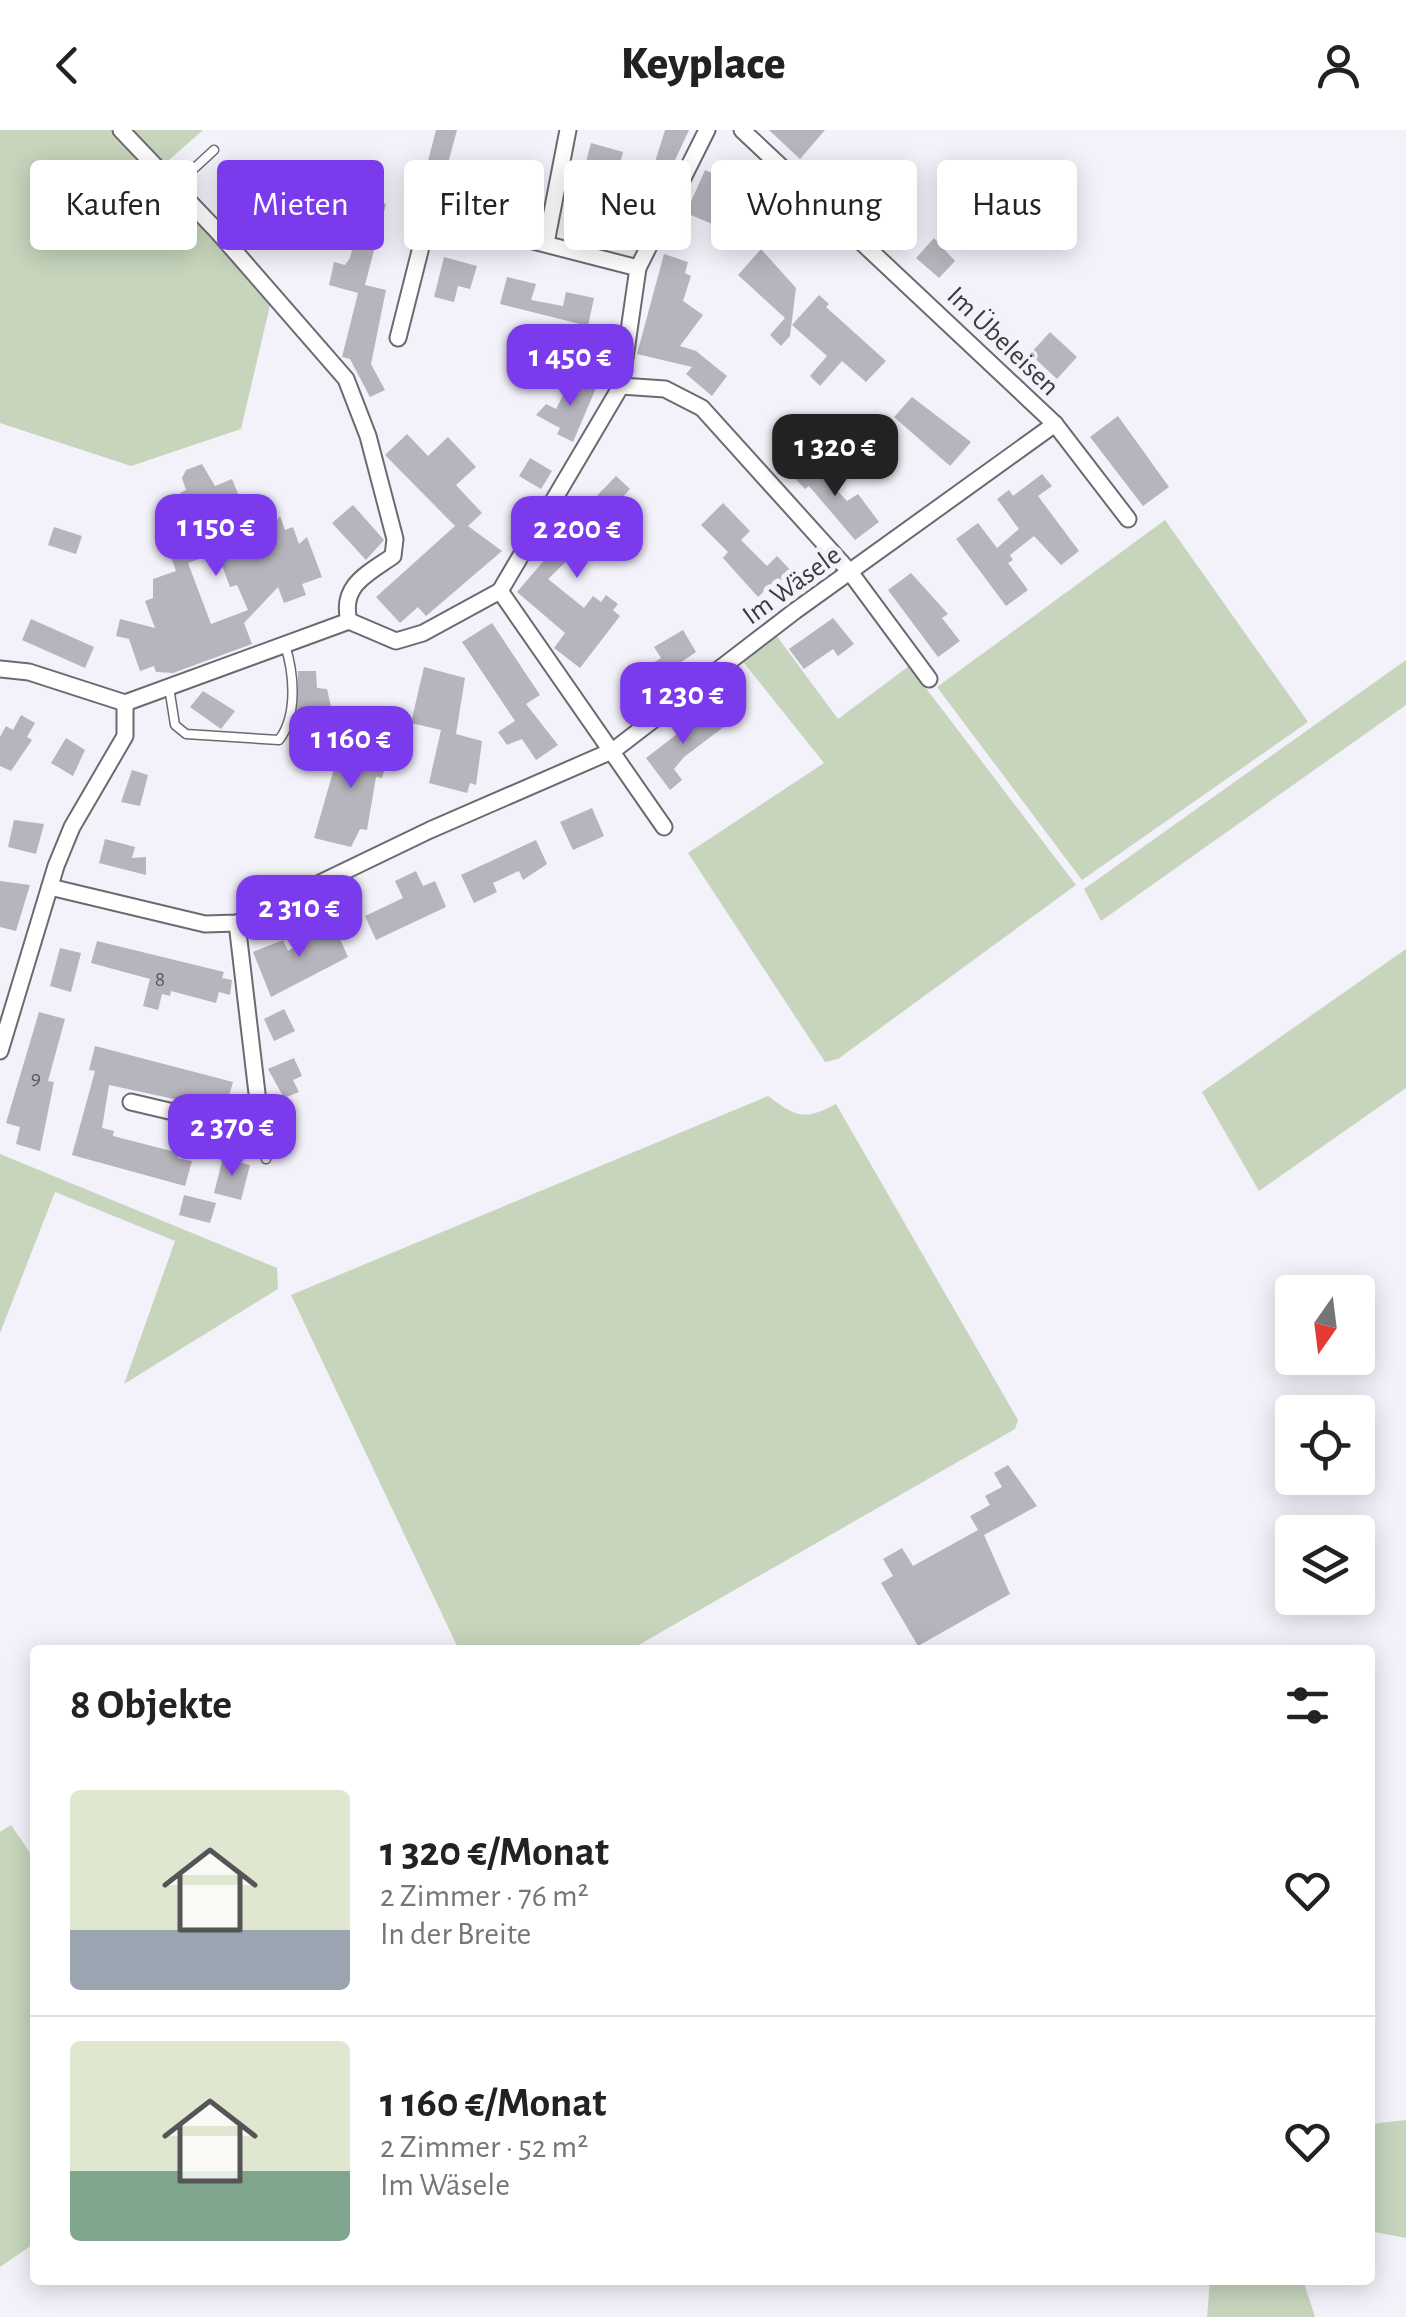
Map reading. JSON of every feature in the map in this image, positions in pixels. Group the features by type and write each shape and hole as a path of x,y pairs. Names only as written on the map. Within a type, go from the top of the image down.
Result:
{"street":[{"path":"121,130 149,160"},
{"path":"546,243 568,130"},
{"path":"0,669 29,672 125,703 349,621 396,641 423,633 500,591 621,386 638,268 707,130"},
{"name":"Im Übeleisen","path":"742,130 1055,424 1128,519"},
{"path":"197,210 217,231"},
{"path":"398,338 422,243 438,222 459,222 638,268"},
{"path":"234,250 346,379 368,436 396,539 393,556 351,588 344,602 349,621"},
{"path":"621,386 665,390 702,408 850,572 929,679"},
{"name":"Im Wäsele","path":"50,887 205,924 237,923 420,835 614,750 1055,424"},
{"path":"500,591 664,827"},
{"path":"0,1051 72,828 125,736 125,703"},
{"path":"131,1102 237,1127 260,1119 237,923"}],"lane":[{"path":"197,165 214,150"},
{"path":"169,687 175,725 186,734 279,740 289,727 293,668 284,644"},
{"path":"260,1119 266,1159"}],"green space":[{"path":"0,130 114,130 142,160 30,160 30,250 197,250 197,220 217,242 217,250 224,250 271,301 241,429 131,466 0,423"},
{"path":"126,130 203,130 169,160 154,160"},
{"path":"1165,520 1308,722 1082,880 937,687"},
{"path":"776,635 838,719 909,666 1076,885 838,1059 825,1062 688,853 824,763 740,658"},
{"path":"1406,660 1406,705 1101,921 1084,889"},
{"path":"1406,949 1406,1088 1259,1191 1202,1092"},
{"path":"768,1096 800,1114 816,1113 836,1104 1018,1420 1015,1429 639,1645 457,1645 291,1295"},
{"path":"0,1154 277,1268 278,1289 124,1384 175,1241 55,1192 0,1333"},
{"path":"11,1825 30,1853 30,2246 0,2267 0,1832"},
{"path":"1406,2120 1406,2238 1375,2232 1375,2123"},
{"path":"1210,2285 1305,2285 1315,2317 1207,2317"}],"building":[{"path":"436,130 457,130 449,160 428,160"},
{"path":"665,130 689,130 675,160 656,160"},
{"path":"769,130 825,130 800,159"},
{"path":"591,143 623,152 621,160 587,160"},
{"path":"705,170 711,173 711,223 691,215 691,202"},
{"path":"934,238 937,250 945,250 955,261 939,278 916,258"},
{"path":"352,250 374,250 365,285 386,290 371,364 385,390 370,397 350,359 342,357 358,293 329,285 334,262 345,265"},
{"path":"762,250 796,288 790,336 781,346 770,335 785,318 738,275"},
{"path":"664,254 688,262 685,273 691,276 683,301 703,315 680,346 696,351 727,376 712,396 686,374 692,367 637,354"},
{"path":"444,257 477,266 470,289 458,286 454,302 434,297"},
{"path":"507,277 536,284 531,300 563,306 566,292 594,298 588,326 500,304"},
{"path":"819,295 829,304 826,307 886,361 866,382 842,361 820,386 810,376 827,356 792,325"},
{"path":"1050,332 1077,357 1057,379 1030,354"},
{"path":"573,376 596,388 573,442 557,434 560,428 536,415 546,404 556,409"},
{"path":"912,397 971,442 950,466 894,417"},
{"path":"1118,416 1169,487 1143,506 1090,437"},
{"path":"407,434 428,456 448,437 476,467 456,485 482,513 468,526 502,551 426,616 418,607 400,623 376,597 455,526 385,455"},
{"path":"803,454 847,501 858,494 879,522 855,540 809,486 805,489 787,470"},
{"path":"530,458 552,471 541,489 519,476"},
{"path":"202,464 215,486 232,479 243,506 257,515 265,535 280,516 285,530 293,527 299,544 307,537 322,577 302,584 306,595 284,603 278,587 244,623 252,644 173,673 156,672 154,666 140,671 129,639 116,636 120,619 155,628 145,601 153,598 153,579 176,571 167,546 173,544 166,526 189,517 180,493 186,490 182,478 186,470","holes":["217,552 230,587 237,585 248,610 211,624 188,563"]},
{"path":"1042,474 1052,486 1038,496 1079,551 1061,565 1034,536 1010,555 1013,560 1008,563 1028,590 1006,606 956,539 978,523 997,548 1019,529 997,499 1009,490 1013,496"},
{"path":"616,476 630,489 601,522 610,531 586,556 579,549 548,579 584,608 593,596 601,602 606,595 618,604 613,610 620,616 580,668 554,648 565,633 517,592 565,536 561,533"},
{"path":"723,503 750,531 741,540 767,566 777,556 797,577 779,594 771,585 758,597 723,558 728,552 701,525"},
{"path":"353,505 384,540 366,560 332,523"},
{"path":"54,527 82,536 76,554 48,545"},
{"path":"911,573 948,614 942,618 960,641 938,657 888,590"},
{"path":"833,618 854,644 838,656 833,649 804,669 789,649"},
{"path":"31,619 94,647 85,668 22,640"},
{"path":"492,623 540,695 526,704 558,745 536,760 522,739 507,745 498,732 515,721 462,642"},
{"path":"683,630 696,652 654,681 646,667 661,658 654,647"},
{"path":"424,667 465,678 456,734 482,741 476,785 470,783 467,793 429,783 441,730 411,723"},
{"path":"298,671 316,671 317,688 327,689 336,729 317,729 317,721 297,720"},
{"path":"203,691 235,711 221,729 190,707"},
{"path":"711,708 725,726 684,757 674,769 682,780 670,790 646,758"},
{"path":"21,715 35,723 27,737 32,740 11,771 0,766 0,737 6,726 13,730"},
{"path":"344,734 385,744 382,755 388,757 382,778 376,777 367,830 360,829 351,847 314,838"},
{"path":"66,738 85,750 73,776 51,763"},
{"path":"132,770 148,775 140,806 121,802"},
{"path":"592,808 604,836 573,850 560,822"},
{"path":"14,820 44,824 36,854 8,847"},
{"path":"105,839 135,847 132,858 146,857 146,875 99,863"},
{"path":"536,840 547,864 523,880 519,871 493,883 497,892 474,903 461,875"},
{"path":"416,871 423,886 435,881 446,907 376,940 365,916 403,898 395,881"},
{"path":"0,881 30,885 16,931 0,927"},
{"path":"333,923 348,957 271,997 253,952 283,940 288,951"},
{"path":"97,941 224,972 222,978 232,980 230,995 219,992 216,1003 171,991 170,996 162,994 158,1010 143,1006 150,979 91,963"},
{"path":"60,948 81,953 71,992 50,986"},
{"path":"284,1009 295,1031 274,1041 264,1019"},
{"path":"39,1012 65,1019 48,1081 54,1082 40,1151 16,1144 20,1127 6,1123"},
{"path":"95,1046 233,1082 225,1110 109,1085 102,1128 114,1131 113,1136 179,1153 178,1158 192,1161 185,1186 72,1155 95,1071 89,1070"},
{"path":"294,1058 302,1076 293,1080 299,1092 284,1098 268,1069"},
{"path":"223,1158 250,1165 241,1200 214,1193"},
{"path":"184,1195 216,1203 210,1223 179,1215"},
{"path":"1008,1465 1037,1506 984,1535 1010,1594 917,1645 881,1583 893,1576 883,1559 902,1548 913,1566 978,1530 970,1516 990,1505 985,1496 1002,1487 994,1473"}]}
